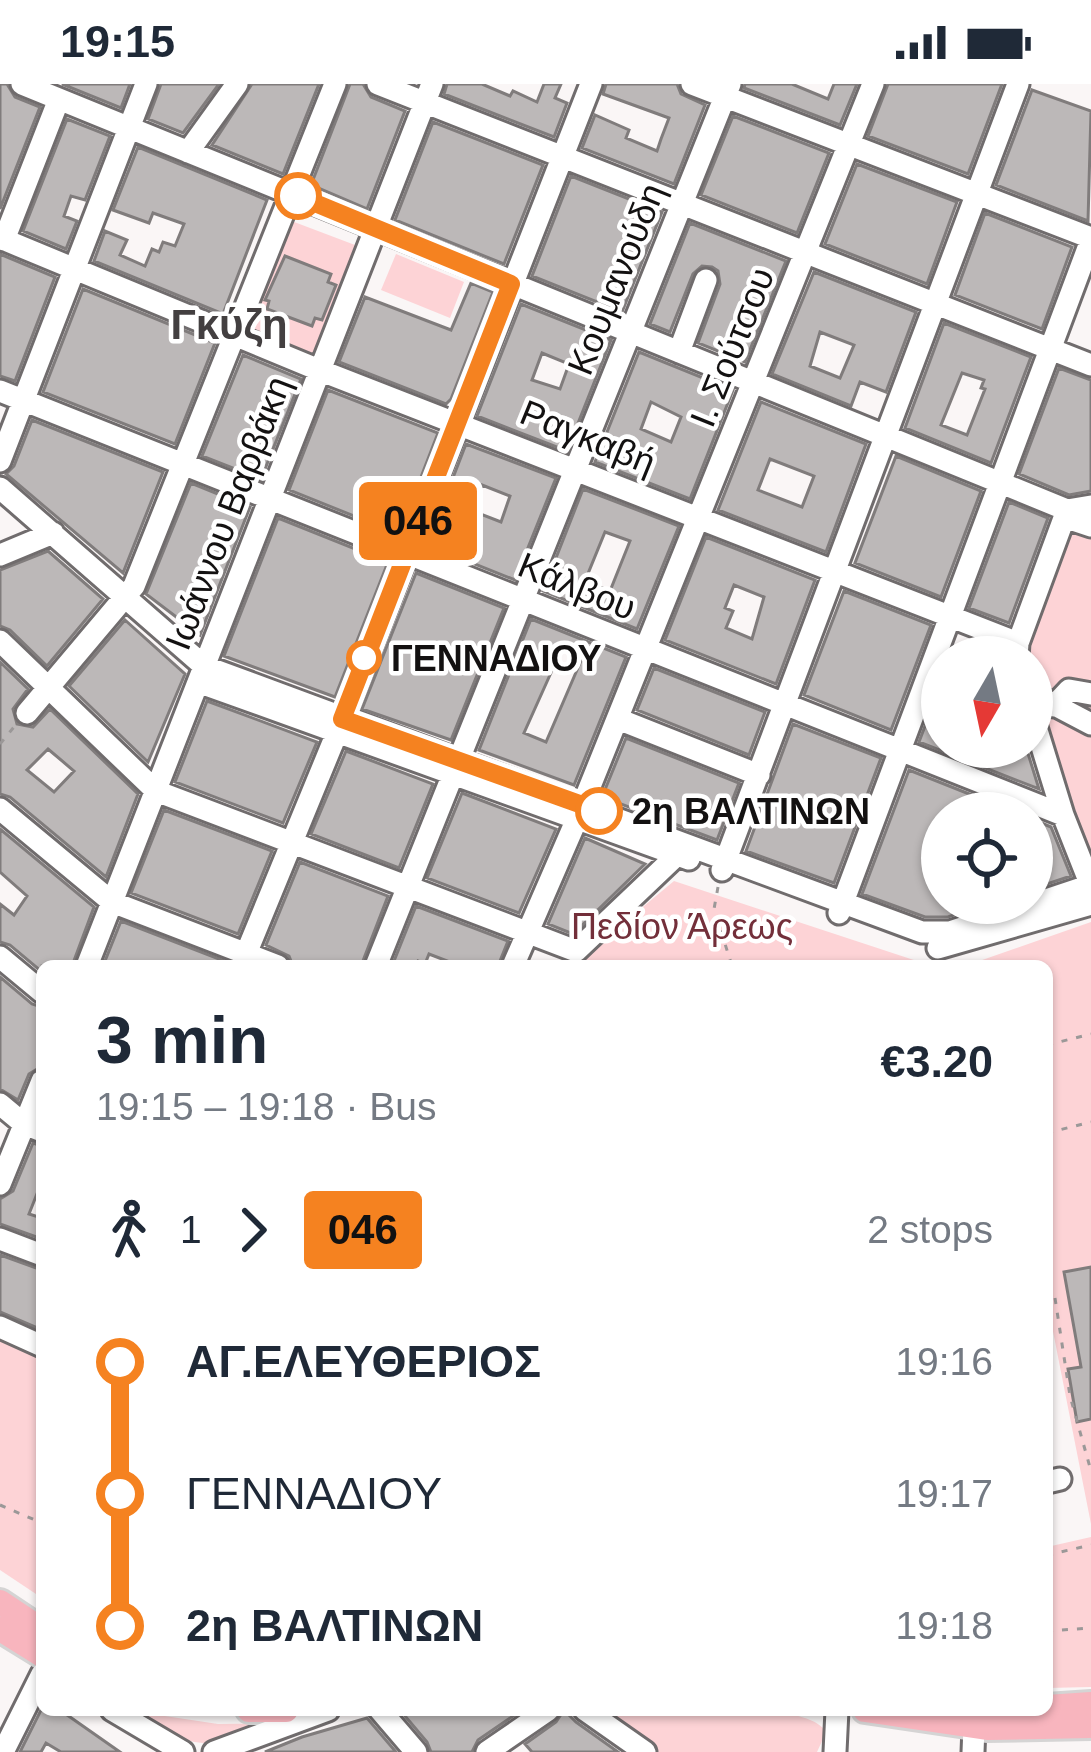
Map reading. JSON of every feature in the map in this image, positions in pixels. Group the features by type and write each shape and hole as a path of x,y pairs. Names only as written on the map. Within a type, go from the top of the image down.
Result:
{"main road":[{"path":"0,1602 36,1626"},
{"path":"0,1629 36,1651"},
{"path":"1053,1707 1091,1704"},
{"path":"888,1716 974,1739 1091,1726"}],"street":[{"path":"22,84 1000,483 1091,526"},
{"path":"0,460 146,84"},
{"path":"188,152 238,84"},
{"path":"26,713 134,586 335,84"},
{"path":"378,84 428,93 561,157 1091,365"},
{"path":"0,809 112,902 243,960 591,84"},
{"path":"692,84 727,90 849,145 1091,239 841,908"},
{"name":"Ι. Σούτσου","path":"516,960 873,84"},
{"path":"724,865 1018,84"},
{"name":"Κουμανούδη","path":"378,960 727,90"},
{"name":"Ιωάννου Βαρβάκη","path":"89,960 428,93"},
{"path":"2,239 58,99"},
{"name":"Ραγκαβή","path":"2,239 319,370 950,616 990,636"},
{"path":"679,352 706,280"},
{"name":"Κάλβου","path":"0,391 1063,815"},
{"path":"0,488 126,596 201,674 339,727 841,908 936,949 1091,904"},
{"path":"1065,514 1091,506"},
{"path":"1023,636 1065,514"},
{"path":"0,555 53,533"},
{"path":"0,641 156,791 576,950 677,855"},
{"path":"1053,702 1069,690 1091,694"},
{"path":"1053,713 1091,724"},
{"path":"618,718 759,775"},
{"path":"841,908 935,934 1091,885 1063,815 1053,762"},
{"path":"579,813 677,855 724,865"},
{"path":"0,957 36,987"},
{"path":"0,1103 33,1128 0,1184"},
{"path":"0,1239 36,1254"},
{"path":"0,1328 36,1343"},
{"path":"3,1752 36,1686"},
{"path":"122,1716 183,1752"},
{"path":"214,1752 312,1716"},
{"path":"385,1716 416,1752"},
{"path":"487,1752 516,1744 542,1716"},
{"path":"594,1716 645,1752"},
{"path":"834,1751 837,1716"}],"path":[{"path":"0,744 26,713"},
{"path":"724,865 714,909 730,960"},
{"path":"1053,1044 1091,1034"},
{"path":"1053,1131 1091,1122"},
{"path":"1055,1298 1070,1396 1091,1471"},
{"path":"0,1505 36,1520"},
{"path":"1053,1554 1091,1545"},
{"path":"1053,1631 1091,1628"}],"green space":[{"path":"281,217 355,245 311,360 238,332"},
{"path":"396,254 464,282 450,318 381,290"},
{"path":"1091,511 1091,857 1053,752 1053,636 1030,636 1072,514"},
{"name":"Πεδίον Άρεως","path":"674,881 914,960 579,960"},
{"path":"1091,922 1091,1524 1053,1331 1053,960 982,960"},
{"path":"0,1341 36,1356 36,1594 0,1570"},
{"path":"1091,1537 1091,1687 1053,1688 1053,1546"},
{"path":"136,1716 218,1724 282,1723 217,1742 201,1743"},
{"path":"607,1716 794,1716 823,1728 817,1752 659,1752"}],"building":[{"path":"0,84 7,84 15,97 40,107 0,209"},
{"path":"62,84 130,84 121,108"},
{"path":"161,84 219,84 183,133 148,119"},
{"path":"252,84 319,84 283,174 212,145"},
{"path":"350,84 363,84 371,97 405,111 367,209 311,185"},
{"path":"447,84 482,84 537,102 544,84 561,84 555,98 567,103 554,137 444,94"},
{"path":"606,84 677,84 681,94 705,105 674,184 582,148 595,115 629,130 626,138 657,151 669,118 603,94"},
{"path":"745,84 792,84 828,99 834,84 857,84 840,125 744,88"},
{"path":"888,84 1002,84 968,174 868,136"},
{"path":"1032,90 1091,111 1088,221 996,185"},
{"path":"733,116 829,153 797,233 701,195"},
{"path":"67,119 110,136 85,200 71,196 64,216 77,221 66,249 23,231"},
{"path":"433,122 543,165 504,264 395,220"},
{"path":"138,147 267,200 223,314 94,261 105,231 127,240 120,255 145,266 152,249 159,252 163,242 175,246 184,224 153,213 149,223 113,210"},
{"path":"857,164 957,202 927,284 825,244"},
{"path":"571,176 662,212 622,312 532,276"},
{"path":"985,213 1072,247 1042,329 955,295"},
{"path":"690,223 786,261 745,362 698,343 720,284 718,271 712,267 702,266 693,274 670,332 650,324"},
{"path":"0,254 55,277 15,381 0,376"},
{"path":"285,256 331,274 328,282 336,285 322,320 315,318 312,326 267,309 269,301 265,300"},
{"path":"814,272 916,312 886,392 860,382 851,406 772,374","holes":["820,332 854,345 840,378 810,366"]},
{"path":"471,283 493,292 446,404 339,362 365,297 451,330"},
{"path":"83,289 215,343 175,444 43,392"},
{"path":"521,304 611,340 567,451 477,416","holes":["542,353 569,364 560,389 532,380"]},
{"path":"944,323 1031,357 991,463 905,428","holes":["962,373 984,380 981,388 985,389 967,435 941,425"]},
{"path":"639,352 733,390 690,499 595,462","holes":["651,402 681,417 671,442 641,429"]},
{"path":"243,355 301,379 261,479 202,456"},
{"path":"1059,368 1091,380 1091,491 1069,495 1019,474"},
{"path":"328,390 438,433 399,534 289,490"},
{"path":"761,402 866,444 826,552 718,510","holes":["770,459 814,476 802,507 758,490"]},
{"path":"32,420 163,472 123,573 6,474 14,466"},
{"path":"466,444 556,478 515,580 427,545","holes":["482,485 510,496 501,522 470,510"]},
{"path":"896,456 981,491 941,597 855,563"},
{"path":"191,483 250,507 200,635 146,594"},
{"path":"583,489 679,526 637,629 543,591","holes":["605,532 630,541 610,591 585,581"]},
{"path":"1009,502 1048,518 1009,623 969,608"},
{"path":"278,518 388,562 335,697 224,656"},
{"path":"706,537 815,580 776,684 665,640","holes":["734,585 764,597 752,639 726,628 733,611 725,608"]},
{"path":"48,551 103,599 47,666 0,626 0,570"},
{"path":"416,573 504,608 451,740 362,709"},
{"path":"844,591 931,625 927,636 921,636 921,651 891,730 804,695"},
{"path":"531,619 626,657 574,785 479,750","holes":["563,646 583,656 546,742 524,733"]},
{"path":"125,620 185,674 148,762 69,686"},
{"path":"0,662 28,689 13,709 17,724 33,727 50,709 138,794 106,877 10,797 0,794","holes":["48,749 74,771 54,792 27,770"]},
{"path":"654,668 765,712 749,755 637,710"},
{"path":"207,701 317,742 283,823 175,782"},
{"path":"793,724 881,758 834,883 746,851"},
{"path":"626,738 739,783 717,840 602,797"},
{"path":"346,751 433,784 399,868 311,834"},
{"path":"985,768 1032,768 1039,789"},
{"path":"909,770 964,792 921,792 921,916 862,894"},
{"path":"462,793 556,829 519,913 427,878"},
{"path":"164,810 272,851 238,934 131,893"},
{"path":"0,829 94,907 74,960 36,960 36,967 0,942 0,904 14,915 27,896 0,872"},
{"path":"1053,832 1071,876 1053,882"},
{"path":"585,838 645,864 573,934 548,924"},
{"path":"300,862 388,896 363,960 291,960 266,945"},
{"path":"416,906 508,941 500,960 444,960 429,954 427,960 394,960"},
{"path":"121,921 222,960 105,960"},
{"path":"0,977 36,1005 36,1070 29,1074 18,1100 0,1089"},
{"path":"36,1144 36,1196 29,1214 36,1216 36,1237 0,1224 0,1199 13,1191"},
{"path":"0,1255 36,1268 36,1327 0,1312"},
{"path":"1091,1267 1091,1419 1077,1422 1068,1369 1081,1367 1064,1272"},
{"path":"38,1716 69,1716 120,1752 61,1752 46,1743 41,1752 20,1752"},
{"path":"405,1716 513,1716 478,1740 472,1752 431,1752"},
{"path":"560,1716 570,1716 618,1752 532,1752 525,1744"},
{"path":"367,1718 396,1752 265,1752 302,1737"}],"bus line":[{"name":"046","path":"298,196 511,284 342,719 599,811"}],"place":[{"name":"ΓΕΝΝΑΔΙΟΥ","path":"364,658"},
{"name":"2η ΒΑΛΤΙΝΩΝ","path":"599,811"}],"district":[{"name":"Γκύζη","path":"229,324"}]}
